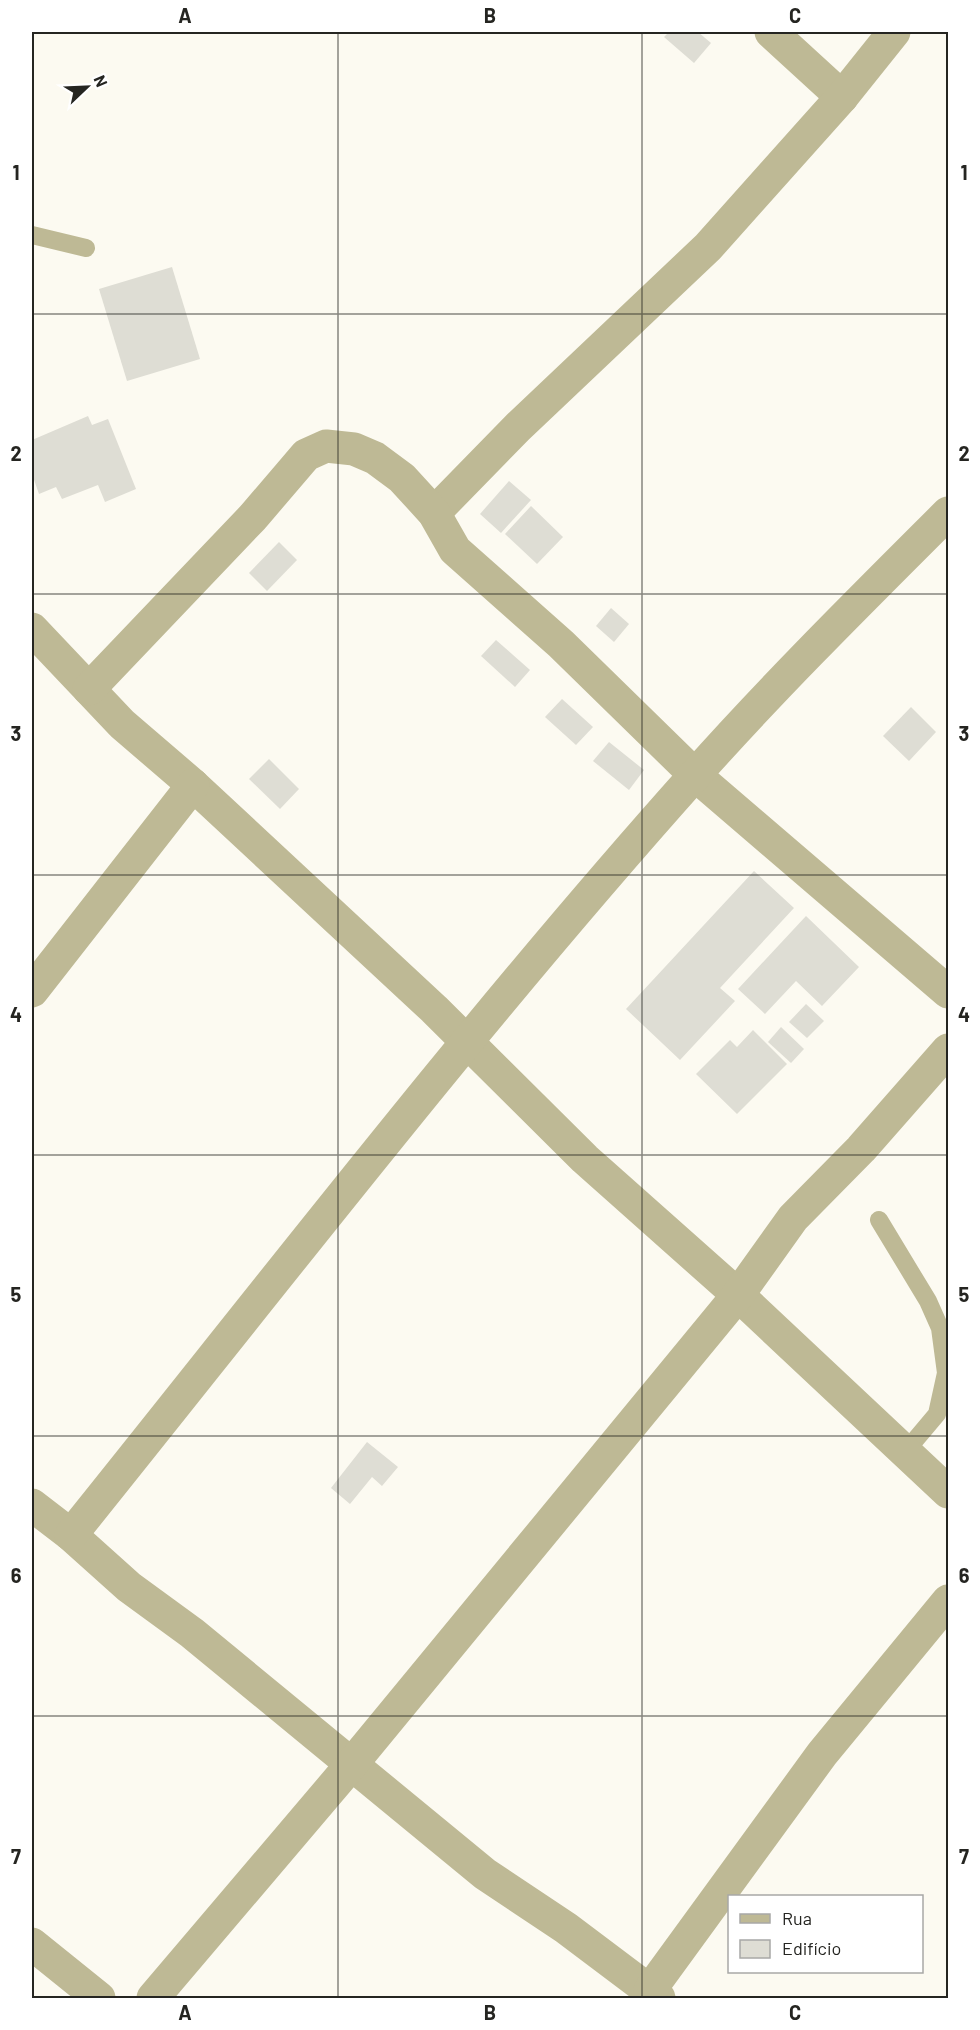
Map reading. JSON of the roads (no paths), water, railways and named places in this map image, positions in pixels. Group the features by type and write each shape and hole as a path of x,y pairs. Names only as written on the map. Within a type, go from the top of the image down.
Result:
{"street":[{"path":"771,32 842,97"},
{"path":"434,513 518,427 708,246 842,97 894,32"},
{"path":"89,689 253,517 306,455 326,446 354,449 375,458 402,478 434,513 455,550 561,644 695,775 948,992"},
{"path":"71,1535 467,1041 695,775 839,621 948,513"},
{"path":"32,629 122,724 193,785 467,1041 585,1159 738,1295 948,1492"},
{"path":"32,992 193,785"},
{"path":"153,1998 351,1765 738,1295 793,1218 861,1149 948,1050"},
{"path":"32,1505 71,1535 129,1587 192,1633 485,1874 654,1994 822,1754 948,1601"},
{"path":"32,1944 99,1998"}],"lane":[{"path":"32,235 86,248"},
{"path":"879,1220 928,1301 940,1328 946,1373 937,1414 905,1452"}]}
